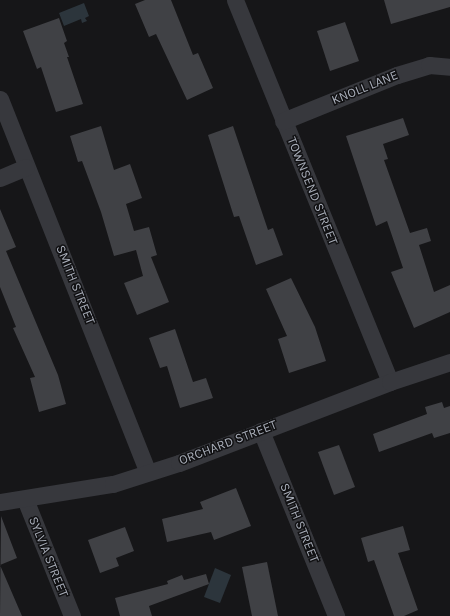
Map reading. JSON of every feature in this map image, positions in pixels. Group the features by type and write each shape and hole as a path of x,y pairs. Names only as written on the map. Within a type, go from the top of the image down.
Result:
{"street":[{"name":"TOWNSEND STREET","path":"235,0 390,382"},
{"name":"KNOLL LANE","path":"283,121 397,74 429,65 450,67"},
{"name":"SMITH STREET","path":"0,99 148,472"},
{"path":"0,178 26,167"},
{"name":"ORCHARD STREET","path":"0,502 113,484 179,463 390,382 450,362"},
{"name":"SMITH STREET","path":"261,431 336,616"},
{"name":"SYLVIA STREET","path":"25,499 72,616"}],"shaded area":[{"path":"84,3 89,16 85,18 87,21 82,23 81,19 64,26 59,13"},
{"path":"215,568 231,575 220,603 204,597"}],"building":[{"path":"145,0 171,0 193,55 198,53 213,88 187,100 156,34 149,37 135,4"},
{"path":"384,0 450,0 450,7 391,24"},
{"path":"59,18 67,41 64,43 69,57 67,57 83,104 56,112 41,67 37,69 23,31"},
{"path":"345,22 359,61 330,71 317,31"},
{"path":"403,118 409,135 383,144 388,159 384,160 410,233 427,228 431,241 419,245 434,292 450,285 450,312 414,328 391,272 403,268 387,221 376,226 346,136"},
{"path":"101,126 114,170 130,164 142,198 126,204 134,231 149,227 157,255 151,257 169,302 137,315 124,283 143,276 136,250 114,256 101,212 82,161 78,162 70,136"},
{"path":"233,126 268,230 273,228 283,255 256,265 239,216 234,217 208,135"},
{"path":"0,209 16,247 6,251 58,375 66,404 39,412 30,378 35,377 13,328 16,327 0,287"},
{"path":"291,278 315,327 326,361 289,373 278,339 287,336 266,289"},
{"path":"175,329 193,382 206,378 213,398 180,408 167,366 160,368 149,338"},
{"path":"442,402 444,408 450,406 450,433 434,438 432,433 379,452 373,434 427,414 425,407"},
{"path":"339,445 355,487 334,495 318,452"},
{"path":"236,488 251,526 214,540 211,532 167,542 162,519 203,509 200,502"},
{"path":"1,516 17,558 1,565"},
{"path":"403,526 410,550 398,553 418,610 404,616 394,616 374,560 368,562 361,538"},
{"path":"125,527 134,551 116,558 119,566 100,573 88,540"},
{"path":"267,562 278,616 252,616 242,567"},
{"path":"0,566 22,616 0,616"},
{"path":"206,574 209,584 149,606 152,616 120,616 115,598 168,584 167,581 182,575 184,580"}]}
